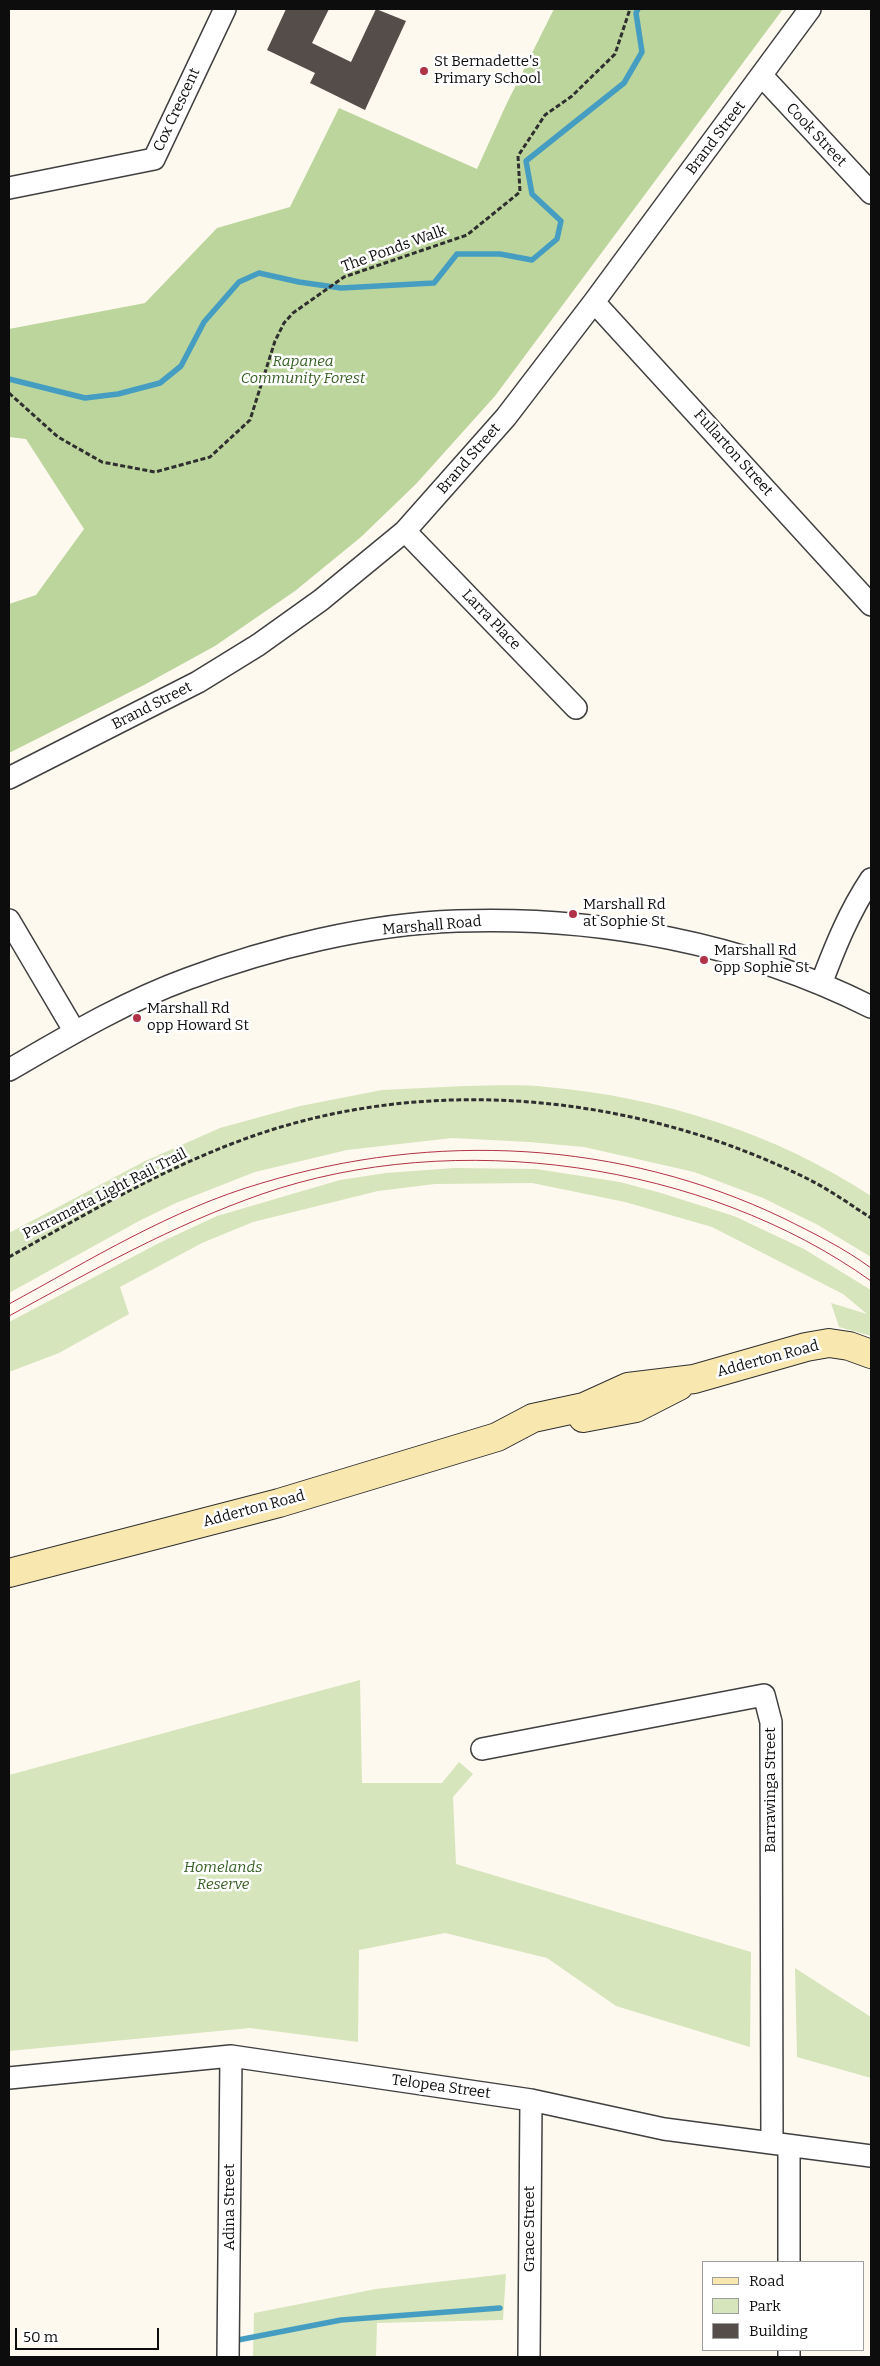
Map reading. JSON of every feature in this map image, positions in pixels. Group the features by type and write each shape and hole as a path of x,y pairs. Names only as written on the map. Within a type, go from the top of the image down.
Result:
{"main road":[{"name":"Adderton Road","path":"9,1573 279,1502 497,1437 531,1436 594,1415 636,1408 694,1379 806,1347 829,1343 849,1346 871,1354"}],"street":[{"name":"Cox Crescent","path":"9,188 154,159 226,9"},
{"name":"Brand Street","path":"9,778 198,682 258,645 320,600 405,531 506,417 594,302 810,9"},
{"name":"Cook Street","path":"762,76 871,193"},
{"name":"Fullarton Street","path":"594,302 871,605"},
{"name":"Larra Place","path":"405,531 576,708"},
{"path":"820,984 843,926 856,901 871,879"},
{"path":"9,920 75,1032"},
{"name":"Marshall Road","path":"9,1070 75,1032 185,979 236,962 347,934 456,921 539,921 609,927 702,945 820,984 871,1007"},
{"name":"Barrawinga Street","path":"482,1749 764,1695 771,1722 780,2145"},
{"name":"Telopea Street","path":"9,2078 231,2056 531,2100 664,2129 871,2156"},
{"name":"Adina Street","path":"228,2357 231,2056"},
{"name":"Grace Street","path":"530,2357 531,2100"},
{"path":"780,2145 789,2261"}],"path":[{"name":"The Ponds Walk","path":"9,393 58,437 102,462 155,472 210,457 250,420 268,360 284,323 292,313 325,292 344,277 467,235 520,192 518,156 544,115 572,96 615,54 630,9"},
{"name":"Parramatta Light Rail Trail","path":"9,1257 177,1166 254,1136 338,1113 419,1101 492,1099 584,1108 663,1124 742,1149 802,1176 871,1218"}],"green space":[{"name":"Rapanea Community Forest","path":"554,9 783,9 495,396 416,484 361,537 295,591 215,646 144,685 9,753 9,604 36,595 84,529 26,439 9,437 9,329 145,303 217,228 290,207 339,108 477,169 506,105"},
{"path":"464,1086 547,1087 632,1099 674,1109 757,1136 834,1174 871,1196 871,1257 818,1225 763,1198 694,1172 584,1147 452,1138 347,1150 255,1172 176,1203 139,1221 9,1293 9,1233 145,1161 220,1128 300,1106 382,1090"},
{"path":"454,1168 536,1169 620,1182 734,1216 804,1249 871,1290 871,1336 839,1327 831,1303 867,1314 843,1294 712,1227 625,1202 532,1183 435,1184 378,1191 253,1222 202,1243 120,1287 129,1314 59,1353 9,1372 9,1322 159,1243 217,1216 340,1180 386,1173"},
{"name":"Homelands Reserve","path":"360,1680 362,1783 442,1783 459,1762 473,1774 453,1797 456,1864 751,1952 750,2047 616,2006 547,1958 445,1933 359,1950 358,2042 250,2028 9,2051 9,1775"},
{"path":"795,1968 871,2017 871,2078 797,2057"},
{"path":"506,2274 503,2320 377,2323 376,2357 253,2357 254,2313 376,2289"}],"building":[{"path":"286,9 329,9 312,43 351,62 376,9 406,21 365,110 310,83 315,73 267,50"}],"waterway":[{"path":"9,379 85,398 118,394 160,383 181,366 204,322 239,282 259,273 299,282 341,288 434,283 457,254 500,254 532,260 557,239 561,221 532,194 526,161 624,83 642,52 636,13 638,9"},
{"path":"238,2340 341,2320 500,2308"}],"tram line":[{"path":"9,1304 132,1237 164,1221 229,1194 262,1183 327,1166 393,1156 459,1151 526,1152 592,1159 657,1172 721,1192 783,1218 839,1247 871,1268"},
{"path":"9,1316 164,1234 229,1206 262,1194 337,1174 415,1163 496,1161 577,1168 656,1184 733,1208 805,1240 871,1281"}],"place":[{"name":"St Bernadette's Primary School","path":"424,71"},
{"name":"Marshall Rd at Sophie St","path":"573,914"},
{"name":"Marshall Rd opp Sophie St","path":"704,960"},
{"name":"Marshall Rd opp Howard St","path":"137,1018"}]}
